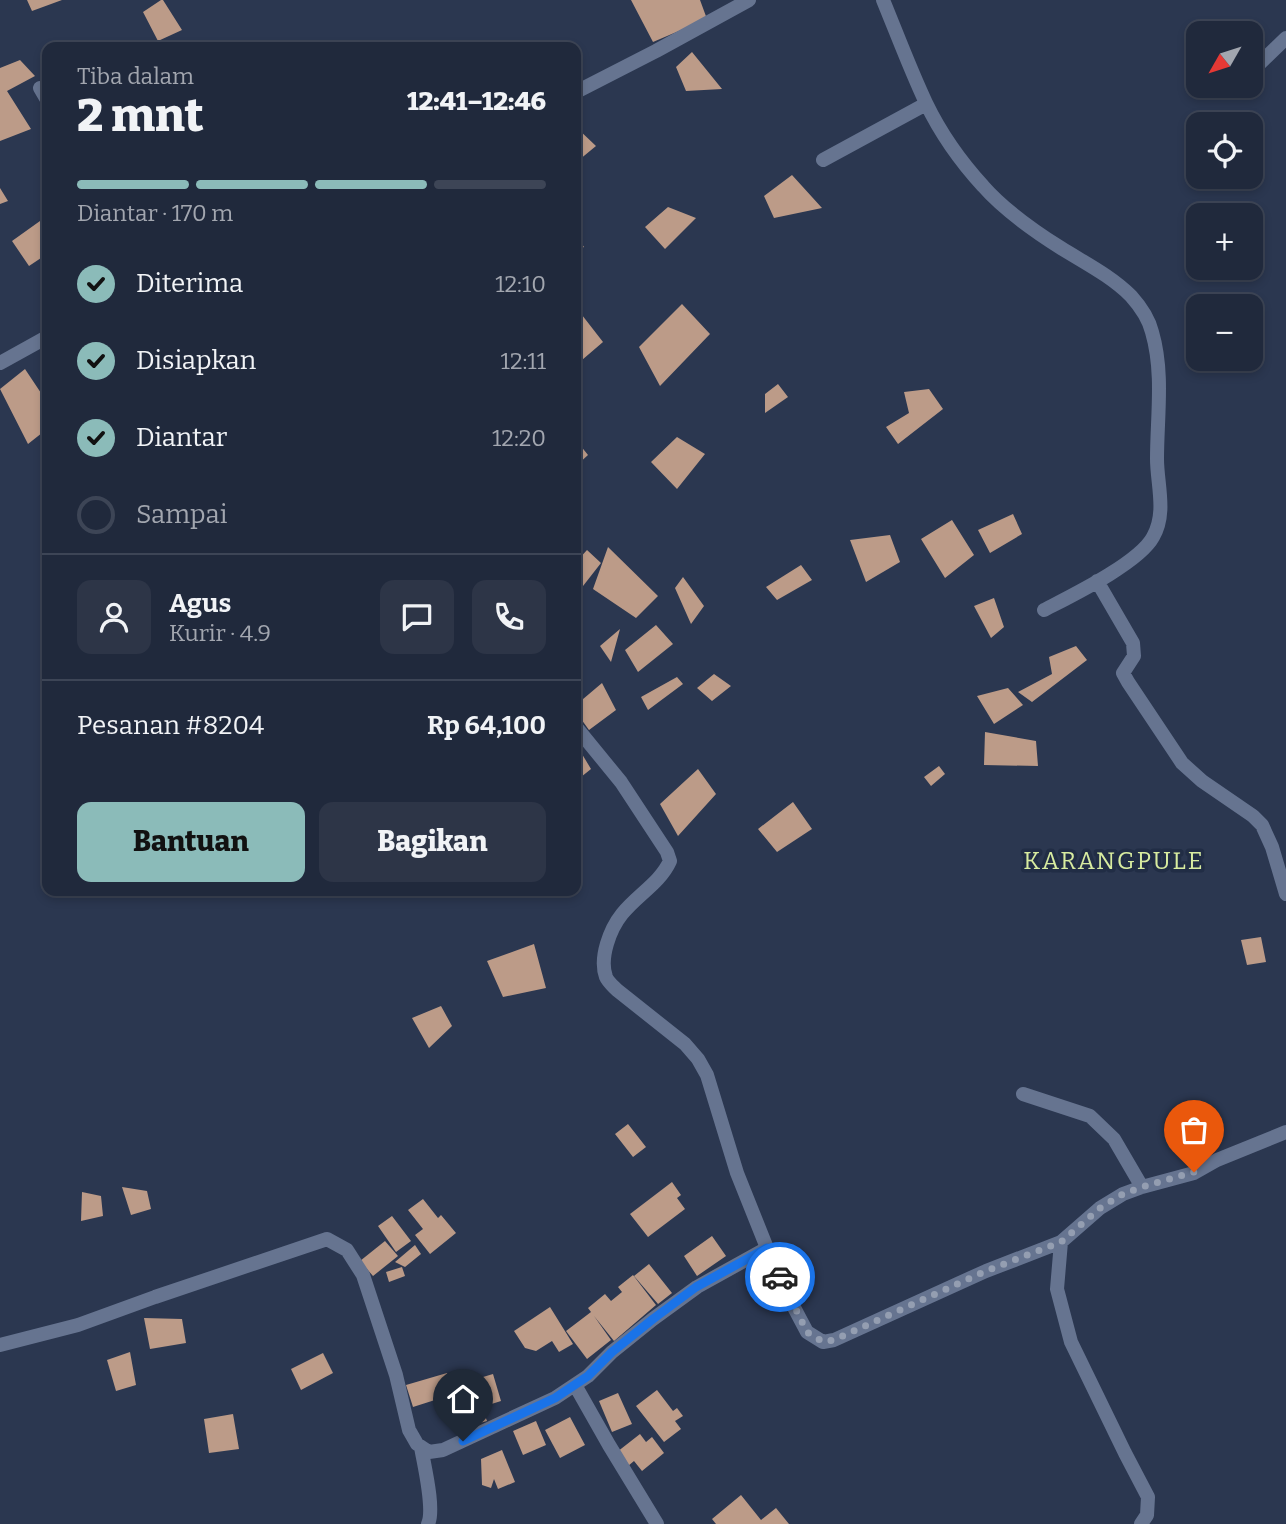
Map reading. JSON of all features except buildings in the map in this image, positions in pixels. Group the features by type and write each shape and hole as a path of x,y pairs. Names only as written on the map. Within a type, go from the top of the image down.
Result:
{"street":[{"path":"581,89 748,0"},
{"path":"883,0 926,104 984,188 1021,221 1120,287 1138,305 1152,329 1159,371 1157,464 1161,503 1153,537 1143,549 1097,581 1044,610"},
{"path":"1264,59 1286,38"},
{"path":"822,160 926,104"},
{"path":"0,363 42,340"},
{"path":"1097,581 1133,643 1133,656 1123,673 1128,682 1182,763 1262,825 1272,847 1286,894"},
{"path":"581,733 621,782 667,852 670,861 665,872 621,915 605,948 604,968 607,979 685,1044 698,1059 707,1075 737,1173 789,1298 807,1332 823,1342 834,1340 986,1271 1061,1242 1100,1208 1123,1194 1194,1172 1286,1132"},
{"path":"1023,1094 1090,1116 1114,1139 1142,1187"},
{"path":"0,1345 78,1325 327,1239 347,1250 363,1275 396,1375 409,1430 417,1444 429,1452 443,1450 555,1398 588,1376 612,1352 696,1287 767,1248"},
{"path":"1061,1242 1057,1289 1071,1342 1148,1497 1147,1515 1141,1524"},
{"path":"575,1385 657,1524"},
{"path":"421,1447 431,1507 428,1524"}],"way so far":[{"path":"780,1277 807,1332 823,1342 834,1340 986,1271 1061,1242 1100,1208 1123,1194 1194,1172"}],"district":[{"name":"KARANGPULE","path":"1114,861"}],"route":[{"path":"463,1441 555,1398 588,1376 612,1352 696,1287 767,1248 780,1277"}]}
